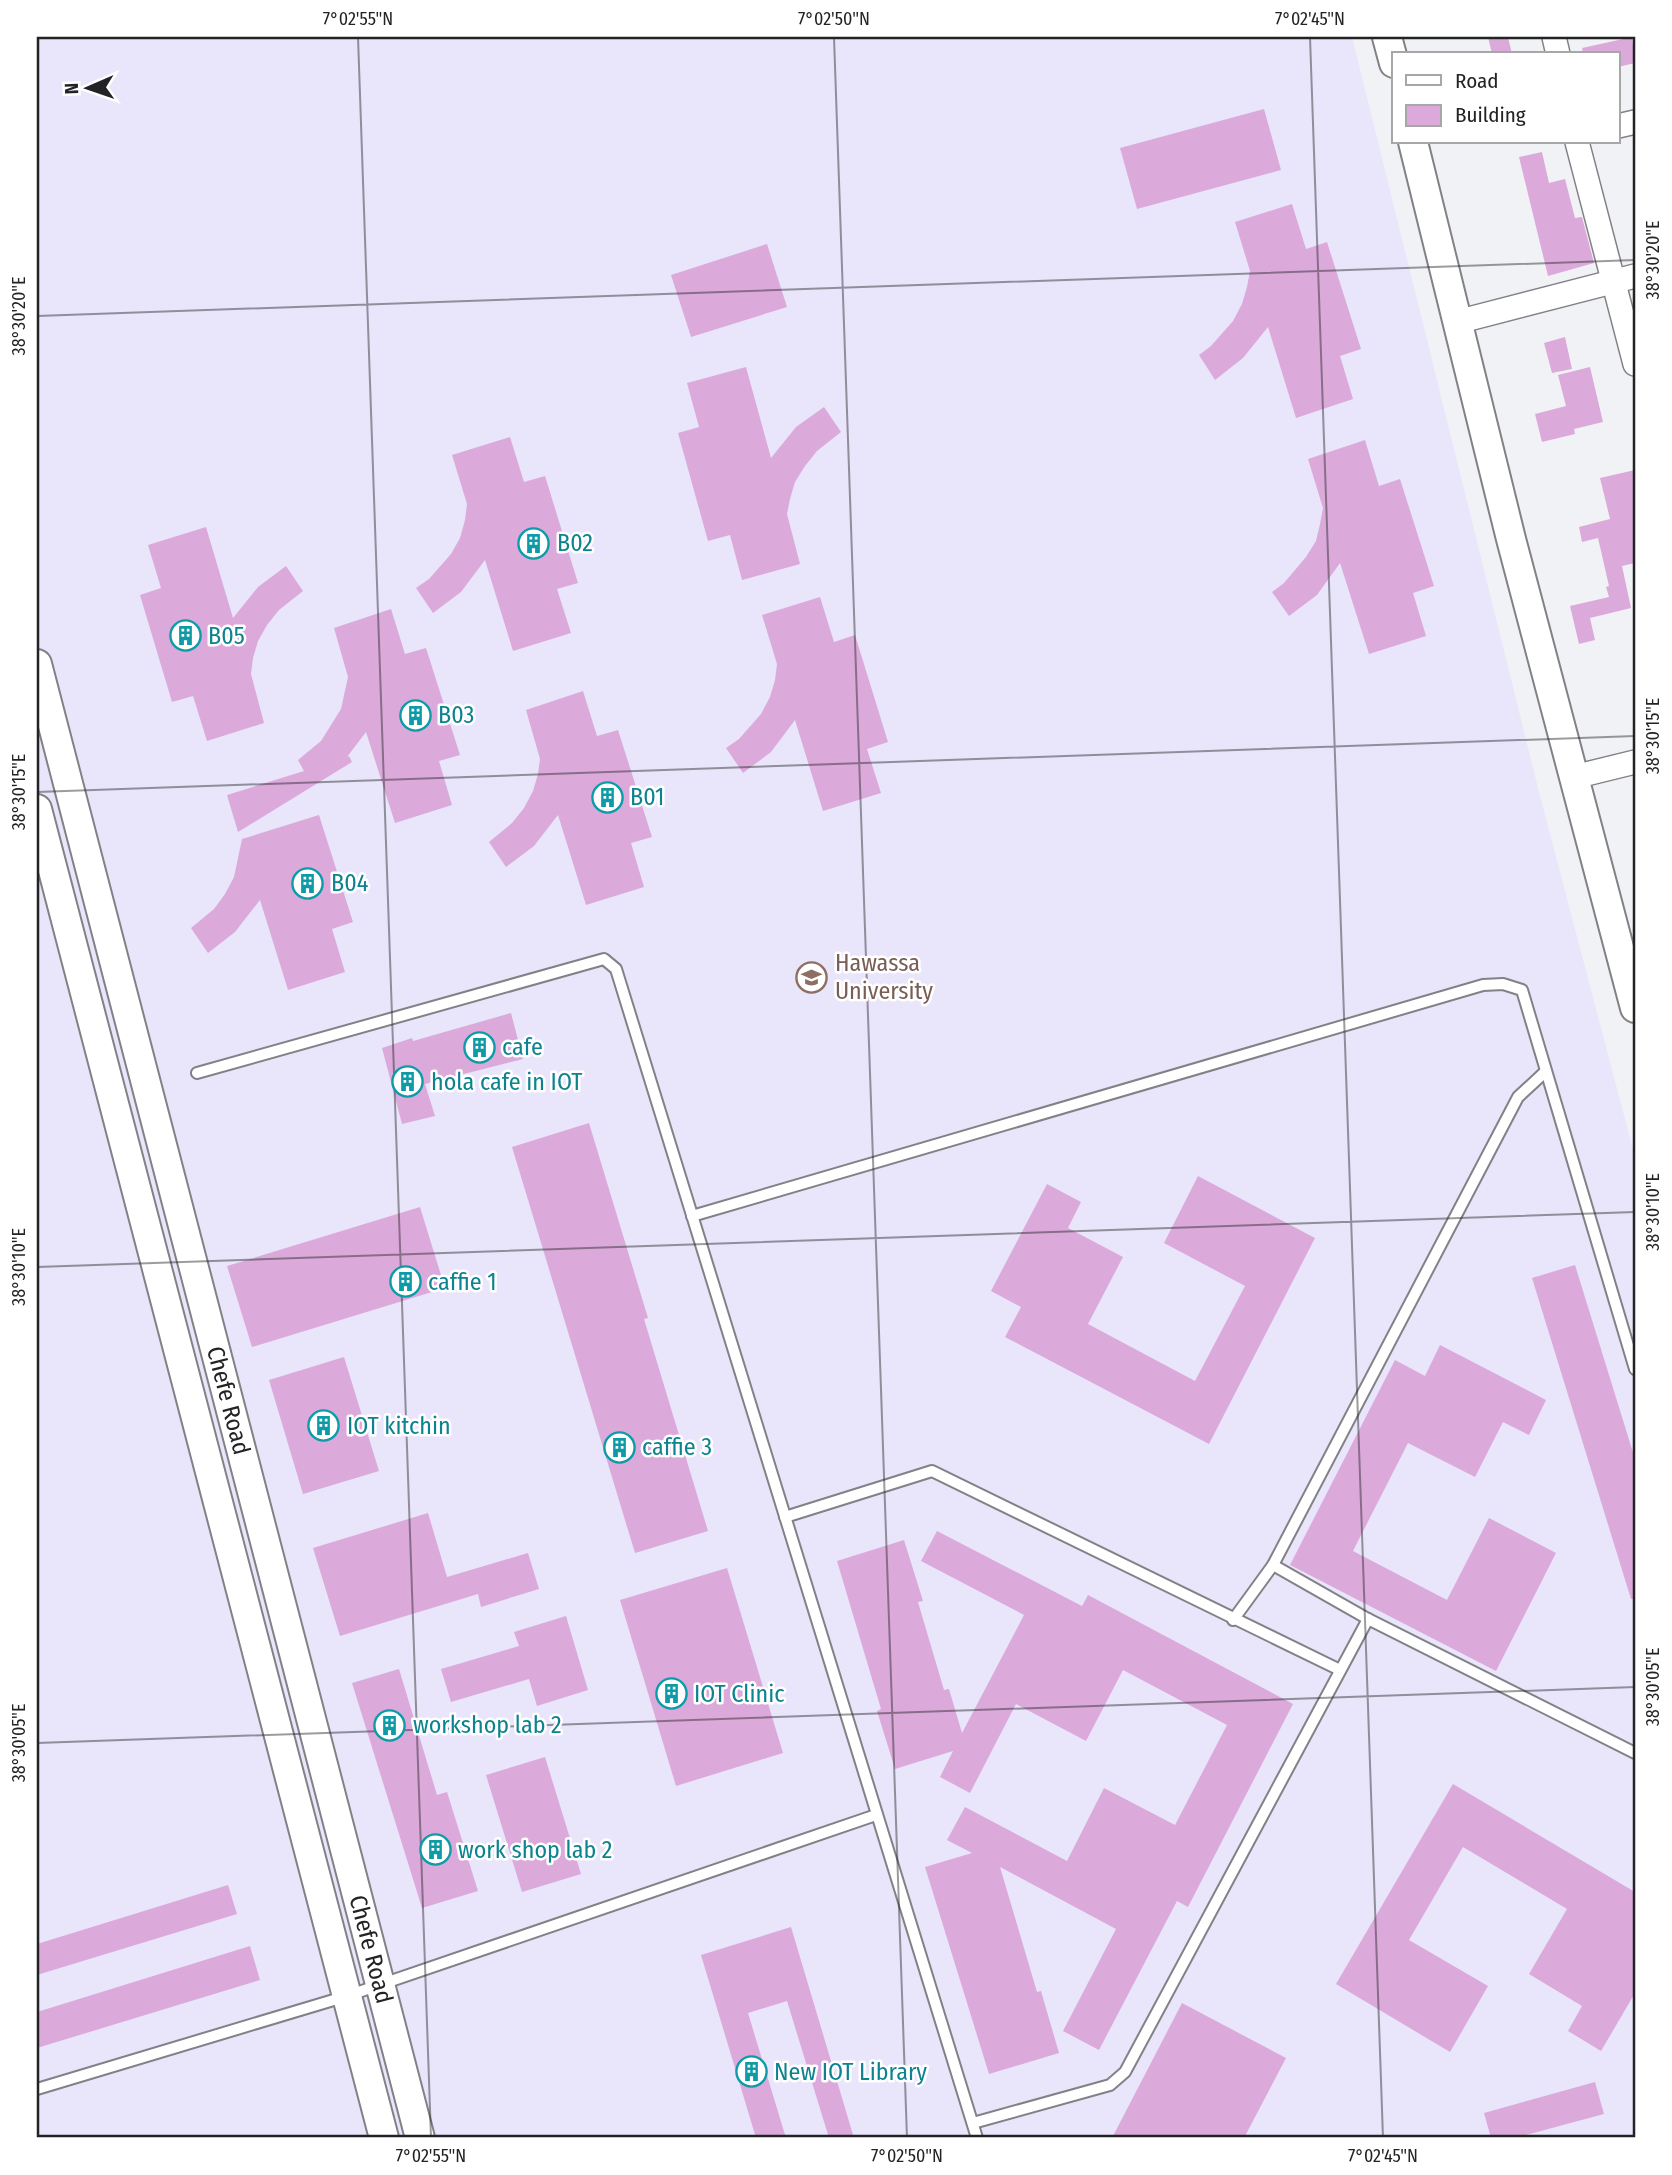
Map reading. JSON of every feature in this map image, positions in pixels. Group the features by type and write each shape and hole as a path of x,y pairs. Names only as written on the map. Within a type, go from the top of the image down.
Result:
{"street":[{"path":"1387,37 1392,56"},
{"path":"1413,144 1511,539 1635,1008"},
{"path":"1578,144 1635,364"},
{"path":"1457,322 1635,276"},
{"name":"Chefe Road","path":"37,664 420,2138"},
{"path":"1574,777 1635,762"},
{"name":"Chefe Road","path":"37,809 384,2138"}],"lane":[{"path":"197,1073 604,959 616,969 978,2138"},
{"path":"692,1216 1483,985 1503,984 1522,990 1635,1369"},
{"path":"1233,1620 1273,1565 1518,1097 1545,1072"},
{"path":"785,1517 932,1471 1340,1670"},
{"path":"1273,1565 1368,1619 1635,1753"},
{"path":"973,2123 1110,2085 1125,2072 1368,1619"},
{"path":"37,2089 347,1996 876,1815"}],"shaded area":[{"name":"Hawassa University","path":"37,37 1352,37 1540,796 1635,1157 1635,2138 37,2138"}],"building":[{"path":"1488,37 1508,37 1512,52 1492,52"},
{"path":"1632,37 1635,63 1620,67 1620,52 1583,52 1582,48"},
{"path":"1264,109 1281,170 1137,209 1120,148"},
{"path":"1542,152 1549,183 1565,179 1575,218 1582,217 1594,263 1548,276 1519,157"},
{"path":"1292,204 1306,249 1327,242 1361,349 1340,356 1353,399 1296,418 1268,327 1243,358 1215,380 1199,355 1211,346 1233,321 1247,287 1250,271 1235,222"},
{"path":"767,244 787,307 691,337 671,275"},
{"path":"1565,337 1572,369 1552,373 1544,343"},
{"path":"746,367 771,458 796,427 824,407 841,432 817,451 795,482 787,514 800,564 742,580 730,535 708,541 678,433 699,427 687,383"},
{"path":"1590,367 1603,422 1574,429 1575,434 1542,442 1535,414 1566,406 1558,375"},
{"name":"B02","path":"510,437 524,482 545,476 578,583 557,589 571,633 513,651 485,560 461,592 433,613 416,588 429,579 451,554 460,538 465,520 467,504 452,455"},
{"path":"1365,440 1379,486 1400,479 1434,586 1413,593 1426,636 1369,654 1340,563 1317,595 1289,616 1272,592 1284,583 1316,541 1323,508 1308,459"},
{"path":"1635,470 1635,563 1622,566 1631,608 1590,618 1595,640 1579,644 1570,606 1609,597 1606,587 1609,586 1598,538 1582,542 1579,527 1610,519 1600,478"},
{"name":"B05","path":"206,527 233,618 258,587 286,566 303,591 279,610 258,641 251,674 264,723 207,741 193,696 172,702 140,595 161,588 148,545"},
{"path":"820,597 834,642 855,635 888,742 867,749 881,793 823,811 795,720 771,752 743,773 726,748 739,739 761,714 775,680 777,664 762,615"},
{"name":"B03","path":"391,609 405,654 426,648 460,755 439,761 452,805 395,823 366,732 347,757 349,756 352,762 238,832 227,795 304,771 298,760 321,741 341,709 348,677 334,628"},
{"name":"B01","path":"583,691 597,736 618,730 652,837 631,843 644,887 586,905 558,815 534,846 506,867 489,842 512,823 524,808 538,774 540,759 526,710"},
{"name":"B04","path":"319,815 353,922 332,929 345,972 288,990 260,900 235,932 208,953 191,928 214,909 225,894 234,877 242,839"},
{"path":"511,1013 523,1059 425,1084 435,1116 402,1124 382,1048"},
{"path":"589,1123 708,1531 635,1553 512,1147"},
{"path":"1198,1176 1315,1238 1209,1444 1005,1337 1021,1307 991,1291 1047,1184 1081,1202 1068,1228 1123,1257 1088,1324 1195,1381 1245,1286 1164,1243"},
{"name":"caffie 1","path":"420,1207 445,1288 252,1347 227,1266"},
{"path":"1575,1265 1635,1459 1635,1599 1631,1599 1532,1278"},
{"path":"1440,1345 1546,1400 1529,1435 1503,1422 1475,1477 1408,1443 1353,1551 1447,1600 1489,1518 1556,1553 1496,1671 1290,1565 1395,1360 1425,1376"},
{"name":"IOT kitchin","path":"344,1357 379,1471 303,1494 269,1380"},
{"path":"428,1513 447,1577 528,1553 539,1589 481,1607 478,1594 340,1636 313,1548"},
{"path":"937,1531 1082,1606 1088,1595 1293,1704 1188,1907 1177,1901 1099,2050 1063,2031 1116,1929 1000,1867 1037,1992 1041,1991 1059,2053 989,2074 925,1867 972,1853 947,1840 965,1807 1067,1861 1104,1788 1175,1825 1227,1725 1123,1670 1086,1741 1016,1704 970,1793 940,1777 953,1751 895,1769 877,1711 881,1709 837,1561 904,1540 923,1601 918,1602 944,1690 949,1689 962,1733 1024,1615 921,1561"},
{"name":"IOT Clinic","path":"727,1568 783,1753 676,1786 620,1600"},
{"path":"566,1616 588,1690 537,1706 529,1679 451,1702 441,1669 519,1646 514,1632"},
{"path":"399,1669 437,1795 447,1792 478,1891 422,1908 352,1683"},
{"path":"545,1757 581,1874 522,1892 486,1775"},
{"path":"1453,1784 1635,1892 1635,1993 1601,2051 1568,2031 1582,2006 1529,1974 1567,1909 1463,1847 1409,1940 1488,1986 1450,2052 1336,1984"},
{"path":"228,1885 237,1914 37,1975 37,1944"},
{"name":"New IOT Library","path":"791,1927 854,2138 829,2138 787,2001 748,2013 786,2138 756,2138 701,1955"},
{"path":"250,1946 260,1980 37,2048 37,2012"},
{"path":"1182,2003 1286,2058 1244,2138 1112,2138"},
{"path":"1595,2082 1604,2114 1515,2138 1491,2138 1484,2113"}],"place":[{"name":"B02","path":"534,543"},
{"name":"B05","path":"185,636"},
{"name":"B03","path":"415,715"},
{"name":"B01","path":"607,797"},
{"name":"B04","path":"308,883"},
{"name":"Hawassa University","path":"812,977"},
{"name":"cafe","path":"479,1047"},
{"name":"hola cafe in IOT","path":"408,1082"},
{"name":"caffie 1","path":"405,1282"},
{"name":"IOT kitchin","path":"324,1426"},
{"name":"caffie 3","path":"619,1447"},
{"name":"IOT Clinic","path":"671,1694"},
{"name":"workshop lab 2","path":"390,1725"},
{"name":"work shop lab 2","path":"435,1850"},
{"name":"New IOT Library","path":"751,2072"}]}
